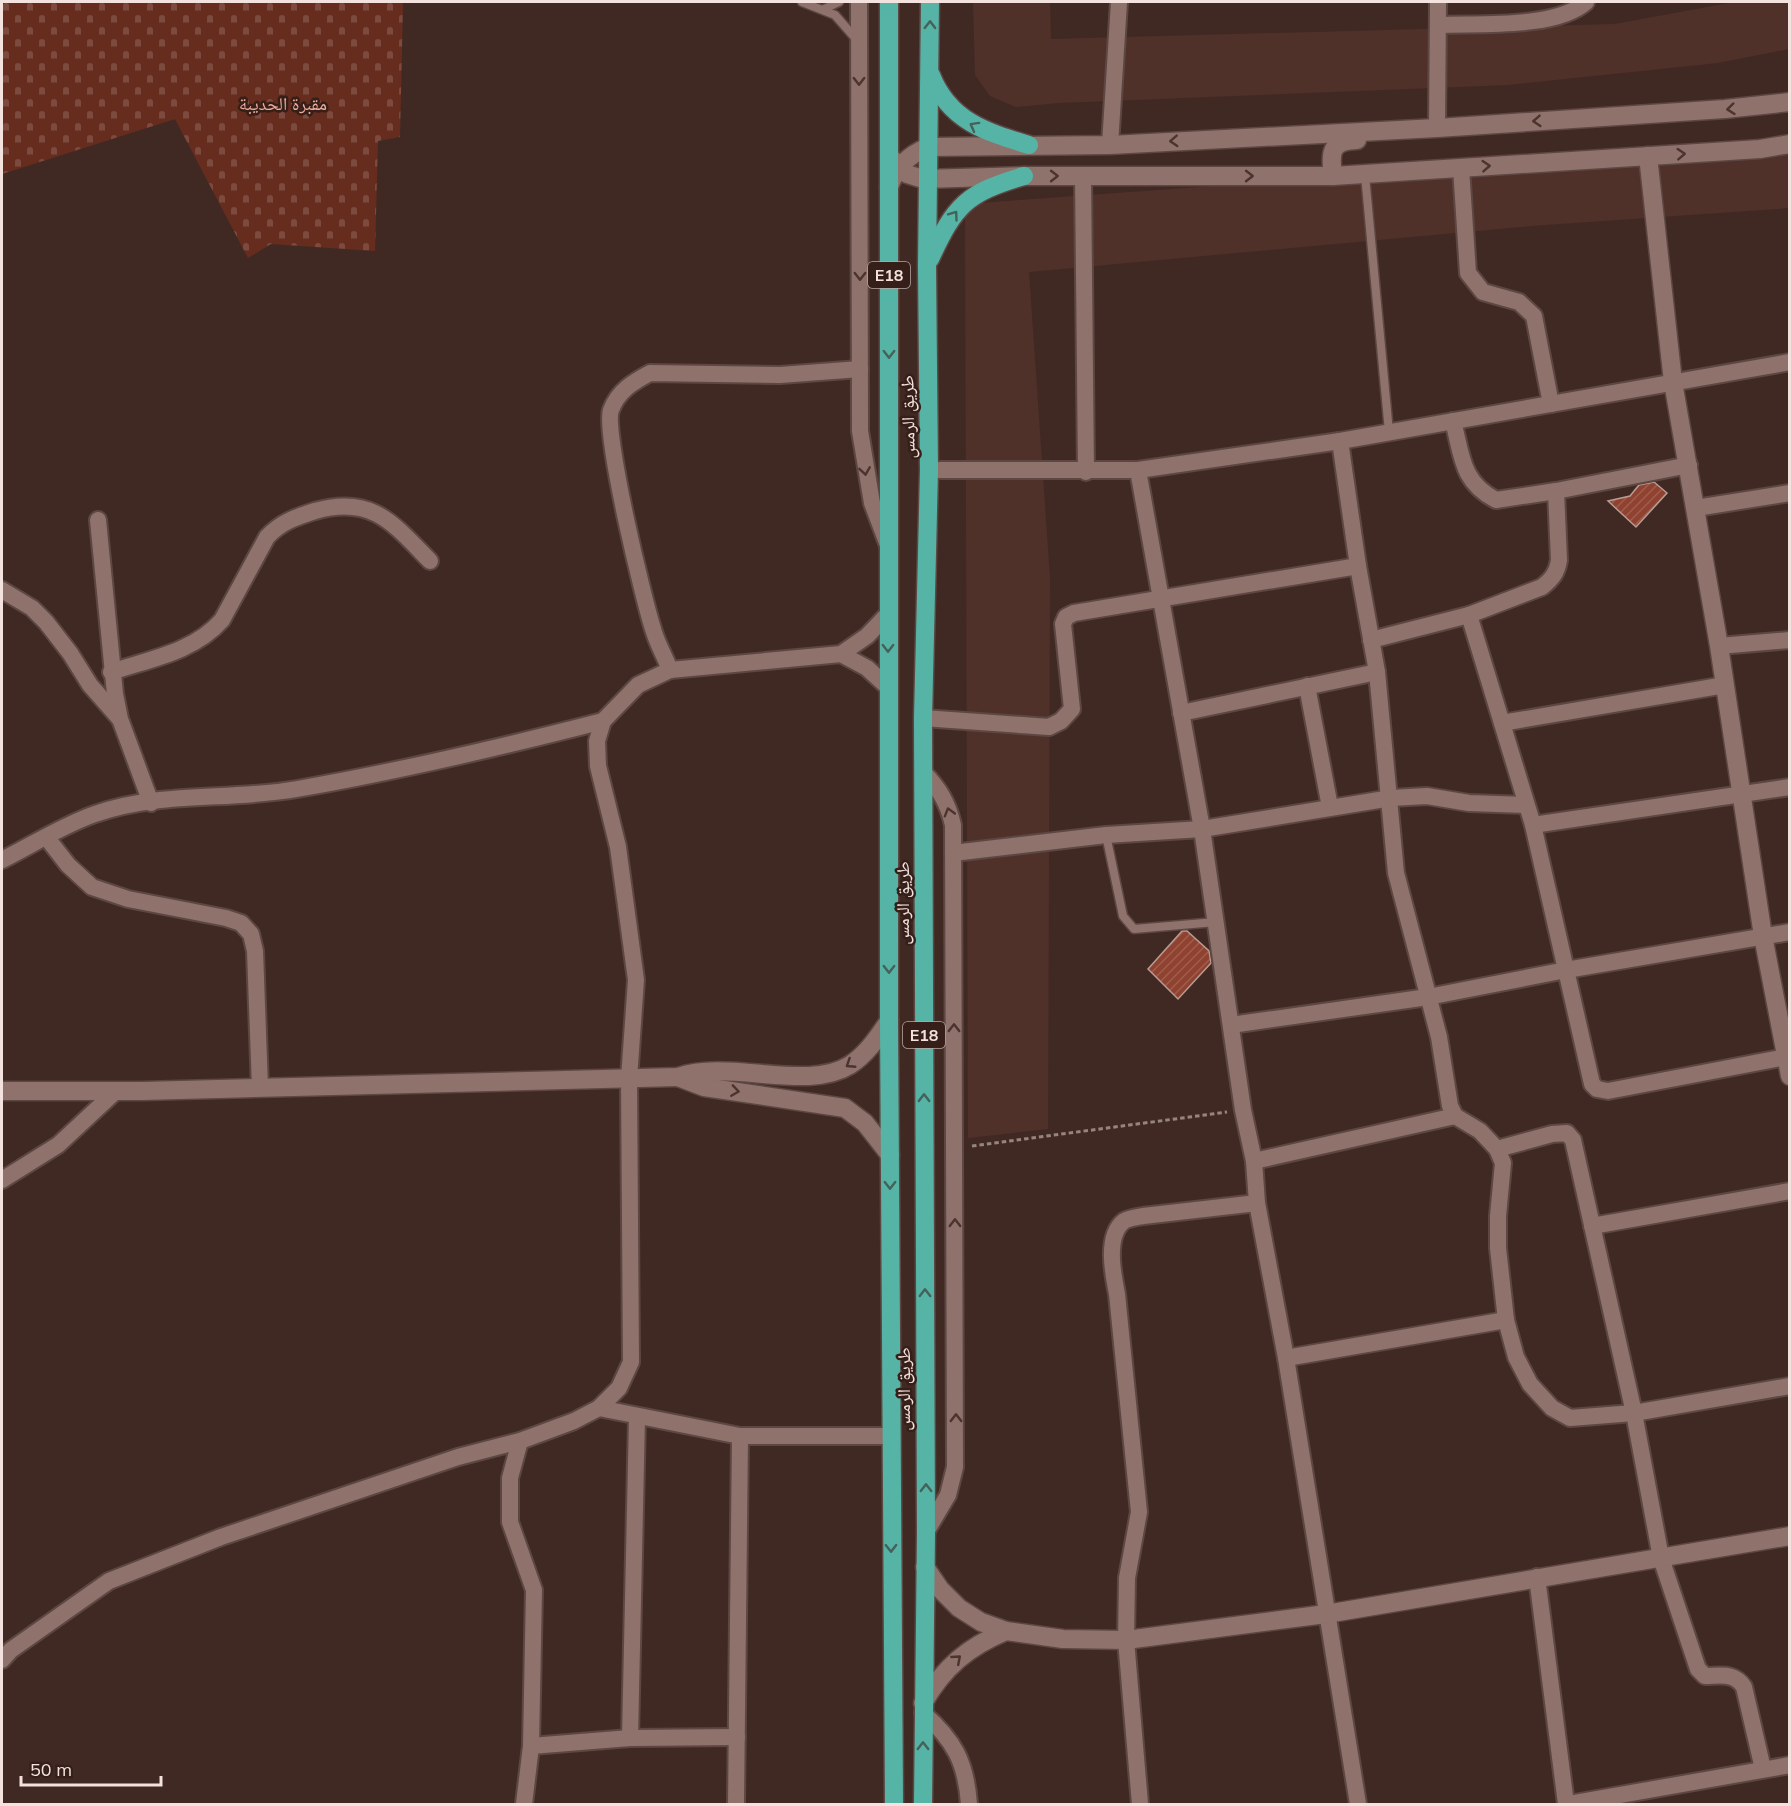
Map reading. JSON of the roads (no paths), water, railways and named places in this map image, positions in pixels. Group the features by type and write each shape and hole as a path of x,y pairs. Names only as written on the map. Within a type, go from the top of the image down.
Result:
{"highway":[{"name":"طريق الرمس","path":"889,2 894,163 889,187 888,614 890,1436 894,1804"},
{"name":"طريق الرمس","path":"923,1804 926,1532 923,718 929,470 927,266 930,2"},
{"path":"929,70 942,98 963,120 990,134 1029,145"},
{"path":"927,266 949,220 961,206 991,185 1024,176"}],"main road":[{"path":"1790,102 1725,110 1437,128 1110,145 928,147 894,163 907,174 928,179 1024,176 1333,176 1760,149 1790,144"},
{"path":"1333,176 1332,152 1343,140 1419,138 1437,128"},
{"path":"1648,156 1673,382 1719,646 1763,936 1790,1076"},
{"path":"2,1091 116,1091 678,1077 705,1071 830,1074 861,1057 889,1021"},
{"path":"678,1077 704,1087 844,1108 865,1124 890,1155"},
{"path":"925,1567 940,1589 959,1608 981,1622 1006,1632 1063,1639 1126,1640 1326,1614 1790,1536"},
{"path":"923,1708 938,1679 957,1658 980,1642 1006,1632"}],"street":[{"path":"859,2 860,431 866,478 879,526 889,548"},
{"path":"1110,145 1119,2"},
{"path":"1437,128 1438,2"},
{"path":"1438,25 1553,19 1578,9 1586,2"},
{"path":"1461,168 1468,273 1483,292 1518,302 1534,316 1551,404"},
{"path":"1083,176 1086,472"},
{"path":"929,470 1086,472 1138,470 1340,441 1790,362"},
{"path":"670,670 654,631 614,460 610,411 620,394 632,382 650,374 780,375 860,369"},
{"path":"1454,421 1467,476 1485,494 1496,500 1556,491 1689,465"},
{"path":"1340,441 1358,566 1377,672 1391,798 1396,873 1439,1037 1448,1098 1455,1116 1480,1131 1497,1149 1503,1163 1498,1216 1506,1320 1516,1358 1530,1384 1552,1408 1570,1418 1634,1413 1790,1386"},
{"path":"1138,470 1202,829 1243,1110 1254,1161 1257,1203 1286,1358 1358,1804"},
{"path":"1371,640 1469,615 1542,587 1551,580 1558,569 1559,560 1556,491"},
{"path":"1696,508 1790,493"},
{"path":"111,672 188,647 212,631 222,620 267,537 277,526 295,517 350,505 364,507 390,522 430,561"},
{"path":"98,520 111,672 120,718 151,802"},
{"path":"923,718 1049,727 1072,709 1063,624 1066,617 1074,613 1161,597 1358,566"},
{"path":"2,590 32,608 46,622 70,653 90,686 120,718"},
{"path":"2,1660 11,1650 109,1581 221,1537 458,1457 520,1441 599,1408 619,1388 631,1362 629,1078 636,980 618,847 598,766 597,741 603,721 638,685 670,670 841,654 867,636 888,614"},
{"path":"1469,615 1533,825 1588,1071 1597,1089 1608,1091 1785,1057"},
{"path":"1719,646 1790,640"},
{"path":"841,654 867,668 889,688"},
{"path":"1181,713 1377,672"},
{"path":"1503,723 1725,685"},
{"path":"1307,687 1330,807"},
{"path":"2,860 95,814 151,802 295,789 517,743 603,721"},
{"path":"923,772 942,794 950,809 953,853 955,1149 955,1467 948,1495 926,1532"},
{"path":"1533,825 1790,787"},
{"path":"953,853 1106,835 1202,829 1391,798 1427,796 1469,803 1526,805"},
{"path":"47,838 68,865 92,887 170,909 226,918 241,923 251,934 255,951 260,1088"},
{"path":"1230,1025 1428,997 1566,970 1790,932"},
{"path":"2,1180 58,1145 116,1091"},
{"path":"1254,1161 1455,1116"},
{"path":"1497,1149 1552,1134 1567,1133 1573,1140 1634,1413 1660,1558 1698,1669 1705,1676 1730,1675 1739,1679 1744,1687 1763,1770"},
{"path":"1592,1226 1790,1191"},
{"path":"1140,1804 1126,1640 1127,1578 1139,1512 1117,1294 1112,1273 1116,1230 1126,1220 1143,1216 1257,1203"},
{"path":"1286,1358 1506,1320"},
{"path":"599,1408 740,1436 890,1436"},
{"path":"630,1738 637,1417"},
{"path":"736,1804 740,1436"},
{"path":"520,1441 510,1478 510,1522 534,1590 531,1746 524,1804"},
{"path":"1537,1577 1567,1804 1790,1765"},
{"path":"923,1708 946,1733 954,1747 965,1778 969,1804"},
{"path":"531,1746 630,1738 737,1737"}],"lane":[{"path":"802,2 824,9 844,23 859,43"},
{"path":"824,9 839,2"},
{"path":"1365,175 1389,432"},
{"path":"1106,835 1123,916 1134,929 1216,922"}],"park label":[{"name":"مقبرة الحديبة","path":"283,104"}]}
